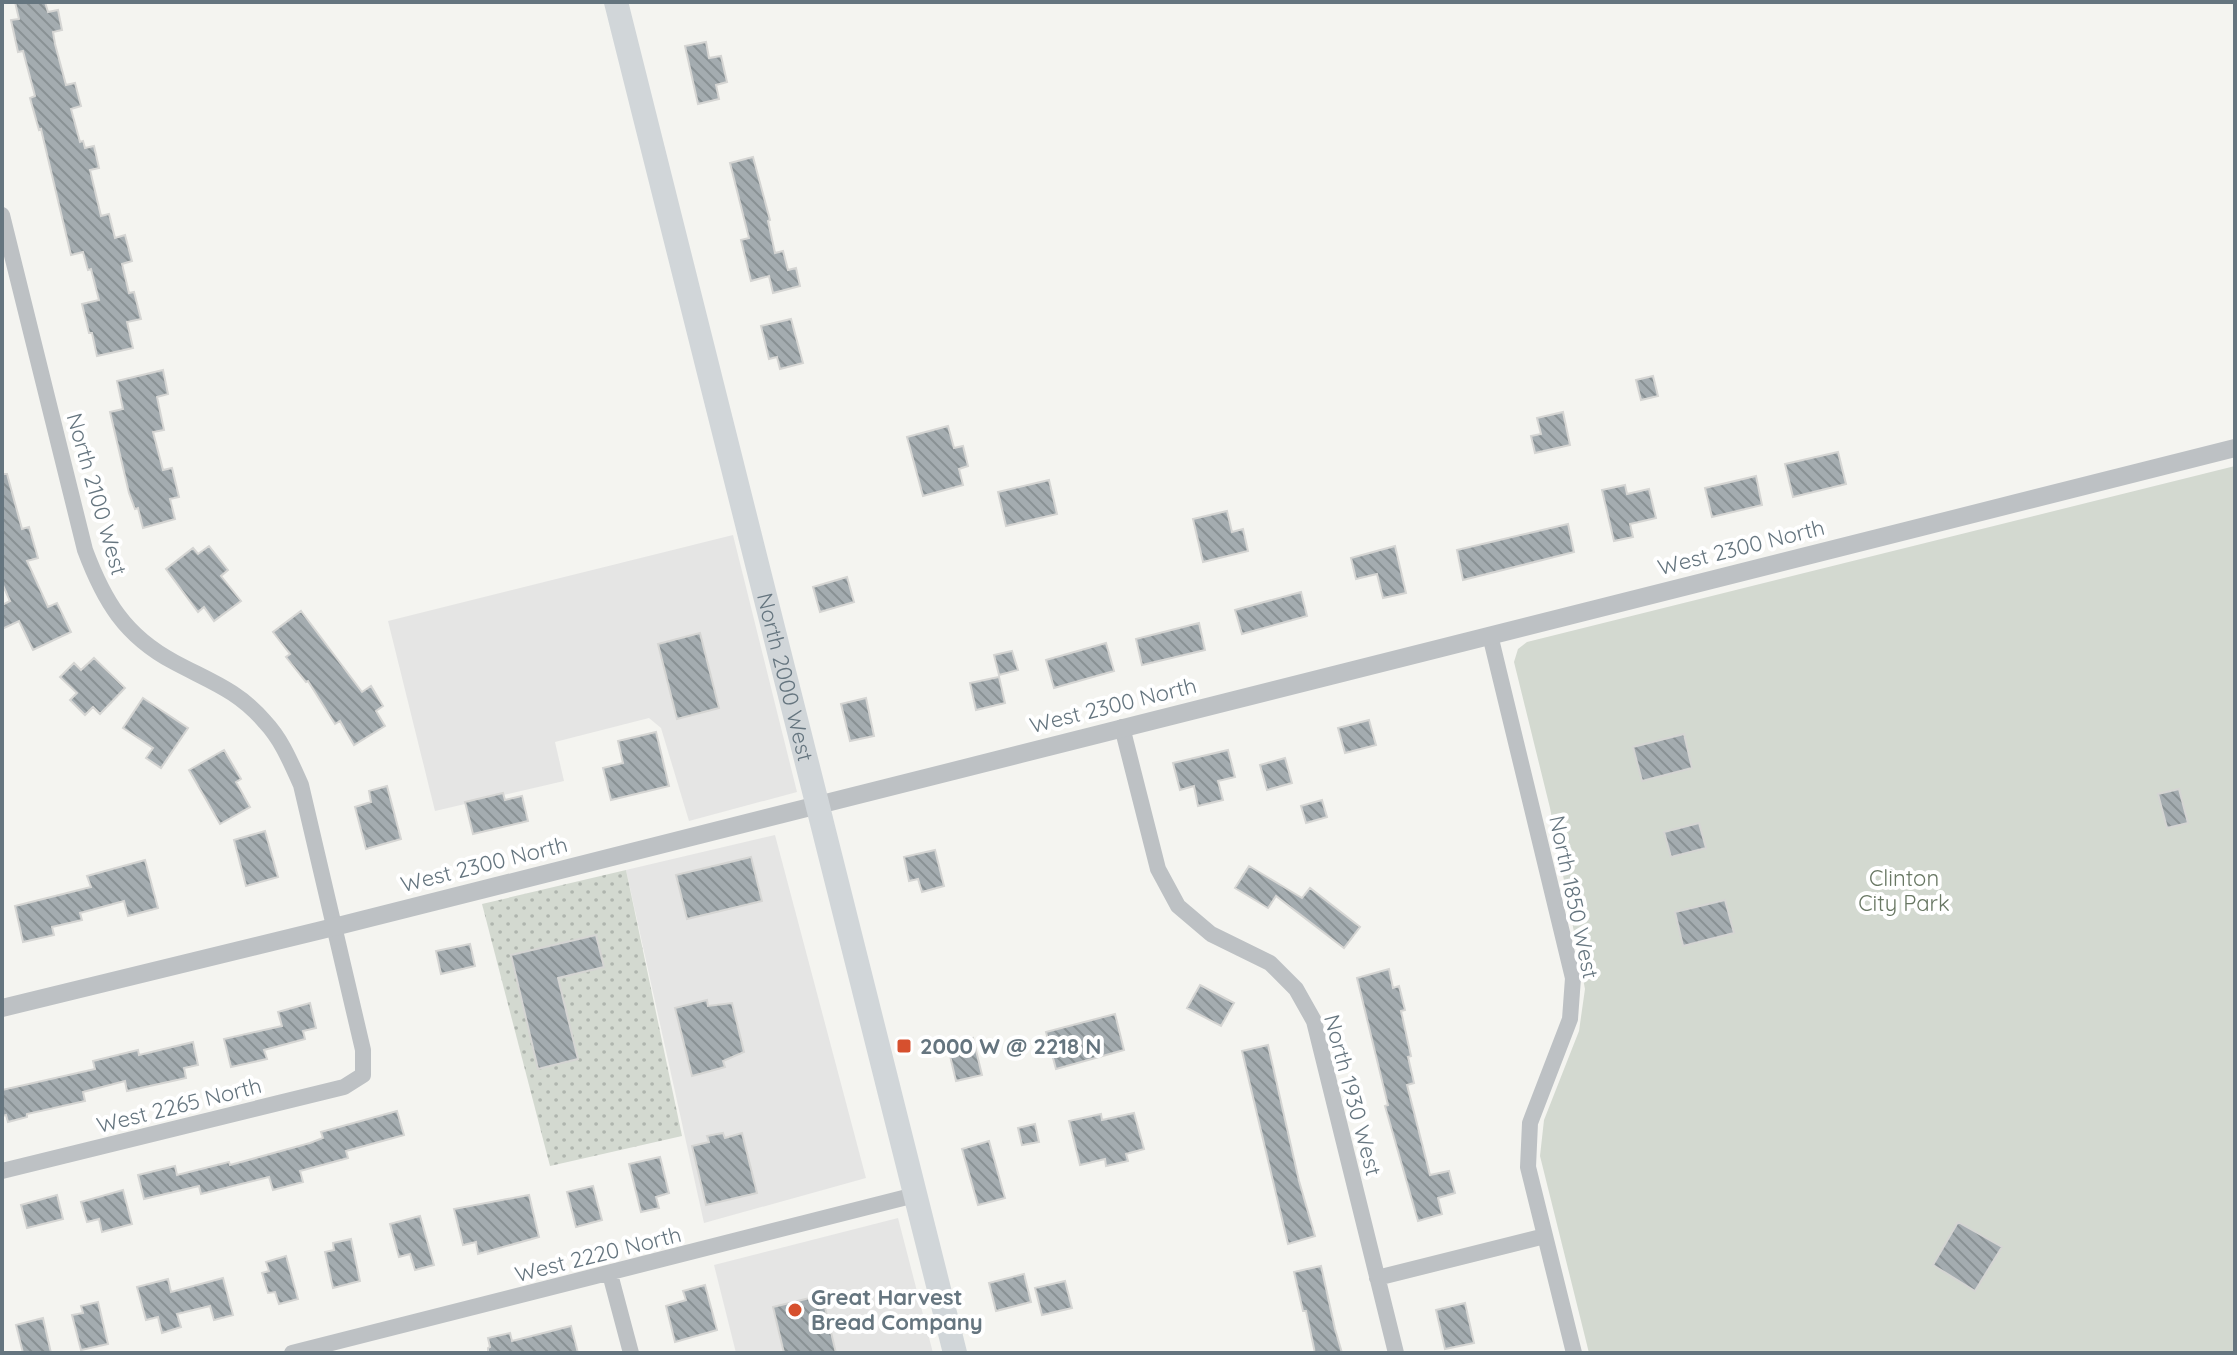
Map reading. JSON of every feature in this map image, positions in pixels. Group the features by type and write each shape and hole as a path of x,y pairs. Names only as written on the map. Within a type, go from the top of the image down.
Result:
{"main road":[{"name":"North 2000 West","path":"616,2 955,1353"}],"street":[{"name":"North 2100 West","path":"2,215 85,550 99,587 119,618 148,646 175,663 210,678 240,698 265,722 285,750 301,785 363,1050 363,1075"},
{"name":"West 2300 North","path":"2,1008 2235,448"},
{"name":"North 1850 West","path":"1490,635 1573,978 1570,1019 1530,1123 1528,1167 1574,1353"},
{"name":"North 1930 West","path":"1122,727 1158,869 1178,906 1211,934 1270,963 1296,989 1314,1021 1396,1353"},
{"name":"West 2265 North","path":"2,1171 344,1087 363,1075"},
{"name":"West 2220 North","path":"292,1353 915,1195"},
{"path":"1377,1278 1545,1236"},
{"path":"610,1274 631,1353"}],"shaded area":[{"path":"733,535 797,792 689,821 661,728 649,718 555,742 564,781 435,811 388,621"},
{"path":"775,835 866,1178 704,1223 626,870"},
{"path":"898,1218 933,1353 736,1353 714,1265"}],"green space":[{"name":"Clinton City Park","path":"2235,466 2235,1353 1589,1353 1540,1156 1544,1120 1579,1031 1585,989 1550,808 1514,662 1518,649 1527,642"},
{"path":"626,870 682,1136 550,1166 482,904"}],"building":[{"path":"15,2 45,2 48,12 58,10 62,30 53,32 55,44 66,85 75,83 81,106 71,109 80,142 83,141 85,148 94,146 99,168 90,170 101,216 109,214 115,238 125,235 132,261 122,264 129,293 134,292 141,319 127,322 133,348 97,356 92,333 89,333 82,304 99,300 83,252 71,255 41,129 30,98 35,96 23,51 18,52 11,20 19,19"},
{"path":"706,42 709,58 721,56 727,82 716,85 719,99 698,104 685,46"},
{"path":"753,157 770,220 775,253 783,251 788,270 796,268 800,286 773,293 769,276 751,281 741,240 749,238 730,163"},
{"path":"791,319 803,363 780,369 777,357 769,359 761,326"},
{"path":"163,370 168,394 157,397 164,430 153,432 163,470 172,468 179,497 170,499 175,519 143,528 138,508 135,509 129,493 110,412 123,409 117,381"},
{"path":"1653,376 1658,396 1641,400 1636,380"},
{"path":"1563,412 1570,445 1535,453 1531,436 1541,434 1537,418"},
{"path":"948,426 954,448 963,446 968,466 959,469 963,485 923,496 907,437"},
{"path":"1838,452 1846,484 1793,497 1785,464"},
{"path":"2,474 7,474 22,529 29,527 38,558 27,561 48,607 57,603 71,632 33,650 19,621 2,629 2,605 10,601 2,583"},
{"path":"1756,476 1762,505 1712,517 1705,488"},
{"path":"1049,480 1057,514 1006,526 998,492"},
{"path":"1625,485 1627,494 1649,489 1656,518 1630,524 1633,537 1614,541 1602,490"},
{"path":"1227,511 1232,532 1243,529 1248,551 1203,562 1193,519"},
{"path":"1568,524 1574,552 1463,580 1457,550"},
{"path":"209,546 228,570 221,576 241,601 214,621 204,607 198,612 166,569 193,548 198,554"},
{"path":"1395,546 1406,593 1383,598 1377,574 1356,579 1351,558"},
{"path":"847,577 854,602 820,612 813,587"},
{"path":"1301,592 1307,616 1242,634 1235,610"},
{"path":"301,611 362,692 371,686 383,706 376,711 385,726 354,745 340,721 335,724 308,681 286,657 290,654 273,632"},
{"path":"1199,623 1205,650 1142,665 1136,639"},
{"path":"700,633 719,708 677,719 658,644"},
{"path":"1106,643 1114,671 1054,688 1046,660"},
{"path":"1012,651 1018,670 999,675 994,655"},
{"path":"94,658 125,688 100,714 93,707 85,715 70,700 77,693 60,677 74,663 81,670"},
{"path":"999,677 1005,703 976,710 970,683"},
{"path":"143,698 188,728 161,768 146,758 153,748 123,728"},
{"path":"866,698 874,736 850,741 841,704"},
{"path":"1369,720 1376,745 1345,753 1338,728"},
{"path":"656,732 669,786 611,800 603,768 623,763 618,741"},
{"path":"1684,734 1692,768 1642,781 1633,747"},
{"path":"224,750 241,779 236,782 250,807 220,824 189,770"},
{"path":"1228,750 1235,777 1218,781 1223,800 1198,806 1194,786 1180,790 1173,763"},
{"path":"1285,758 1292,783 1267,790 1260,765"},
{"path":"387,786 401,839 366,849 355,807 371,802 369,791"},
{"path":"2179,789 2188,823 2167,828 2158,794"},
{"path":"503,793 505,800 522,796 528,821 473,834 465,802"},
{"path":"1322,800 1327,817 1306,823 1301,806"},
{"path":"1699,823 1706,848 1671,857 1664,832"},
{"path":"265,831 278,877 246,886 234,840"},
{"path":"935,850 944,886 922,892 918,879 909,881 904,857"},
{"path":"751,857 762,901 687,919 676,875"},
{"path":"145,860 158,908 128,916 124,901 80,913 82,920 52,927 54,935 23,942 15,906 91,887 87,876"},
{"path":"1249,866 1302,898 1310,888 1360,927 1344,948 1276,896 1268,908 1235,888"},
{"path":"1725,900 1734,933 1683,946 1675,912"},
{"path":"596,935 604,967 558,978 578,1059 538,1069 511,955"},
{"path":"470,944 475,966 441,974 436,951"},
{"path":"1389,969 1393,988 1399,986 1405,1010 1401,1011 1414,1083 1407,1085 1430,1175 1449,1171 1455,1193 1438,1198 1442,1214 1418,1221 1385,1106 1388,1105 1357,978"},
{"path":"1200,985 1234,1003 1221,1026 1187,1008"},
{"path":"707,1000 708,1006 732,1003 744,1052 723,1061 725,1067 692,1076 675,1008"},
{"path":"310,1003 316,1028 303,1031 305,1039 264,1050 267,1059 231,1067 224,1039 282,1026 278,1012"},
{"path":"1115,1014 1124,1050 1056,1069 1046,1032"},
{"path":"973,1038 982,1075 956,1081 947,1043"},
{"path":"193,1042 198,1065 184,1068 186,1078 127,1091 125,1081 83,1092 85,1101 27,1114 27,1117 8,1122 6,1115 2,1116 2,1090 95,1069 93,1061 138,1050 139,1055"},
{"path":"1268,1045 1315,1236 1288,1244 1242,1051"},
{"path":"397,1111 404,1135 346,1151 348,1158 300,1171 303,1182 273,1190 269,1177 201,1194 199,1186 144,1199 138,1175 175,1166 177,1175 229,1162 230,1165 310,1143 323,1138 321,1132"},
{"path":"1134,1113 1144,1149 1126,1154 1128,1161 1106,1166 1105,1159 1080,1165 1069,1121 1101,1114 1102,1120"},
{"path":"1035,1124 1039,1142 1022,1145 1018,1128"},
{"path":"723,1133 725,1138 742,1133 757,1193 706,1205 692,1146 709,1142 707,1136"},
{"path":"989,1141 1005,1198 978,1205 962,1149"},
{"path":"660,1157 669,1193 656,1197 659,1208 641,1212 629,1164"},
{"path":"593,1186 602,1220 576,1227 567,1192"},
{"path":"123,1190 132,1224 102,1232 99,1219 87,1222 81,1202"},
{"path":"57,1195 63,1219 27,1228 21,1205"},
{"path":"529,1195 539,1237 478,1254 476,1242 463,1245 454,1209"},
{"path":"420,1216 434,1265 415,1270 410,1254 399,1257 390,1224"},
{"path":"1958,1222 2002,1247 1975,1291 1933,1265"},
{"path":"351,1239 360,1281 333,1288 325,1252 334,1250 333,1243"},
{"path":"286,1256 298,1299 279,1304 275,1292 268,1293 262,1273 269,1271 266,1262"},
{"path":"1321,1266 1342,1353 1315,1353 1306,1311 1303,1311 1294,1272"},
{"path":"1024,1274 1031,1302 996,1311 989,1283"},
{"path":"223,1278 233,1315 214,1320 210,1306 177,1314 181,1327 162,1333 158,1317 146,1320 137,1287 168,1279 171,1292"},
{"path":"1065,1281 1072,1308 1042,1315 1035,1288"},
{"path":"705,1285 717,1330 675,1342 666,1306 686,1300 683,1291"},
{"path":"822,1295 836,1353 784,1353 773,1307"},
{"path":"98,1302 108,1344 81,1350 72,1315 83,1313 81,1306"},
{"path":"1465,1303 1474,1343 1445,1349 1436,1310"},
{"path":"43,1318 51,1353 23,1353 16,1325"},
{"path":"571,1326 578,1353 488,1353 488,1338 510,1333 512,1341"}],"place":[{"name":"2000 W @ 2218 N","path":"904,1046"},
{"name":"Great Harvest Bread Company","path":"795,1310"}]}
